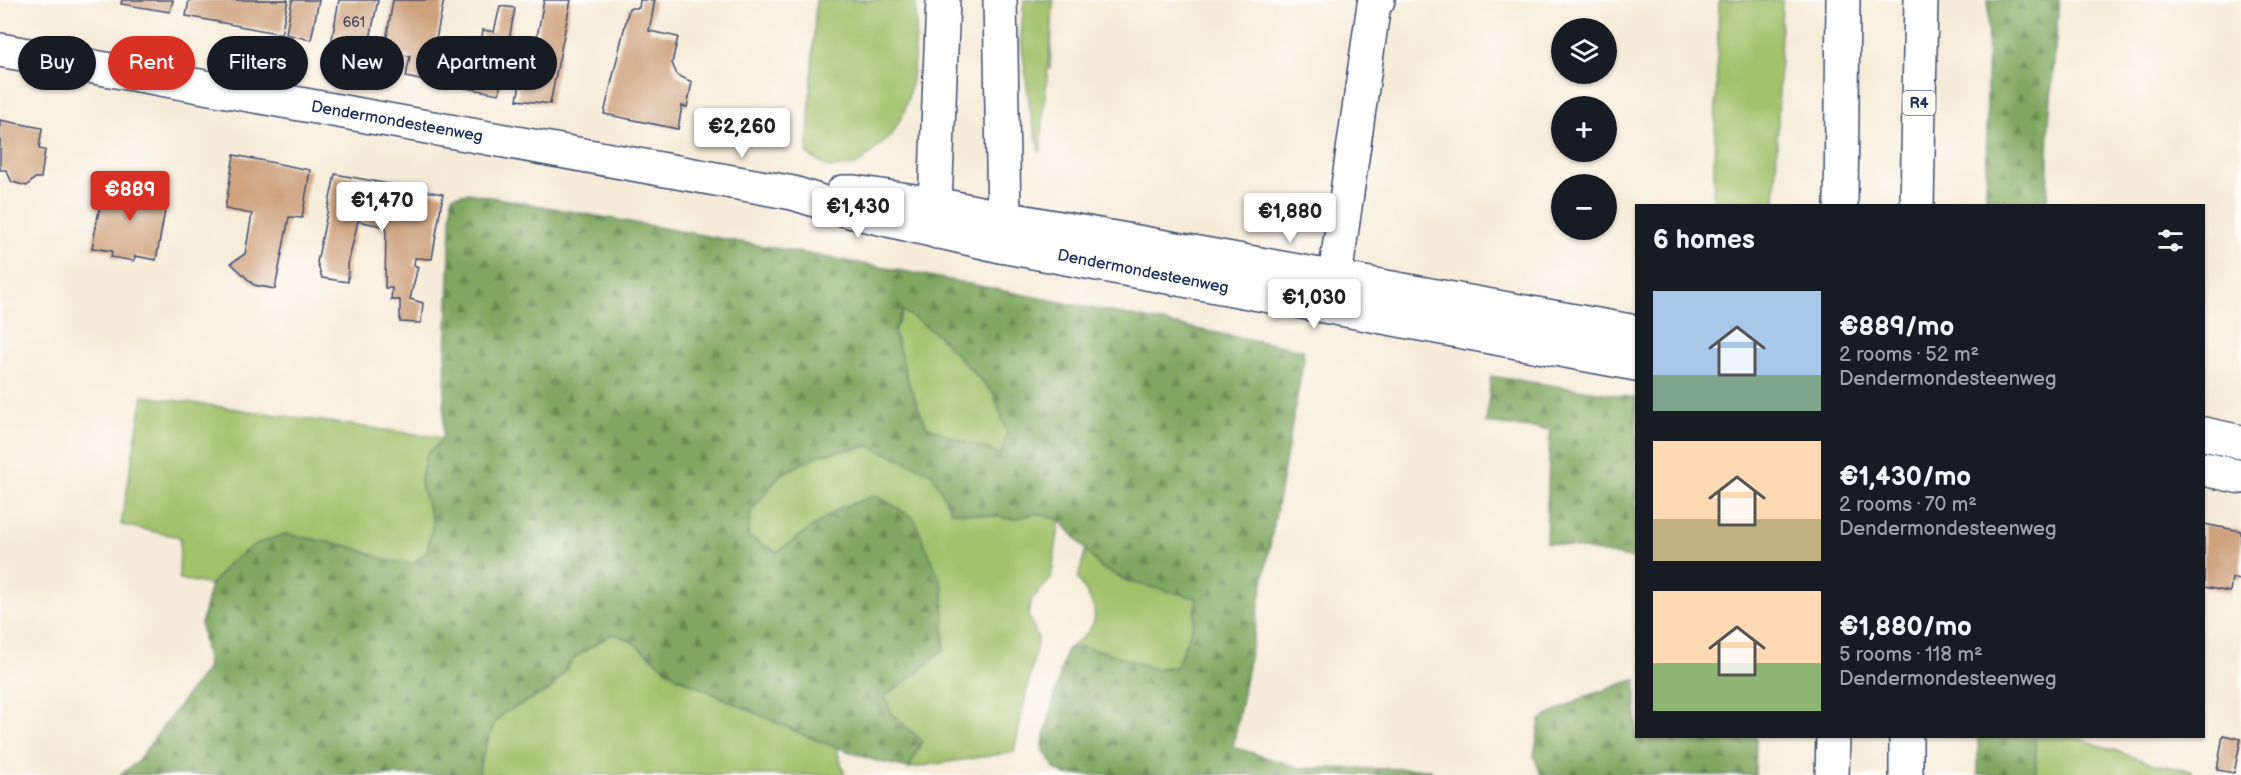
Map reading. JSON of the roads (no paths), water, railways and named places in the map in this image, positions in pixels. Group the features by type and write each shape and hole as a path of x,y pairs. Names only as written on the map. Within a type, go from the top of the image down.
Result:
{"main road":[{"path":"936,218 943,0"},
{"path":"1000,0 1003,232"},
{"path":"1841,204 1843,0"},
{"name":"R4","path":"1917,204 1921,0"},
{"path":"1335,278 1375,1"},
{"name":"Dendermondesteenweg","path":"0,50 793,193 854,192 936,218 1635,364"},
{"name":"Dendermondesteenweg","path":"1003,232 1335,278 1635,332"},
{"path":"2205,435 2241,442"},
{"path":"2205,469 2241,477"},
{"path":"1832,775 1833,738"},
{"path":"1905,775 1906,738"}]}
